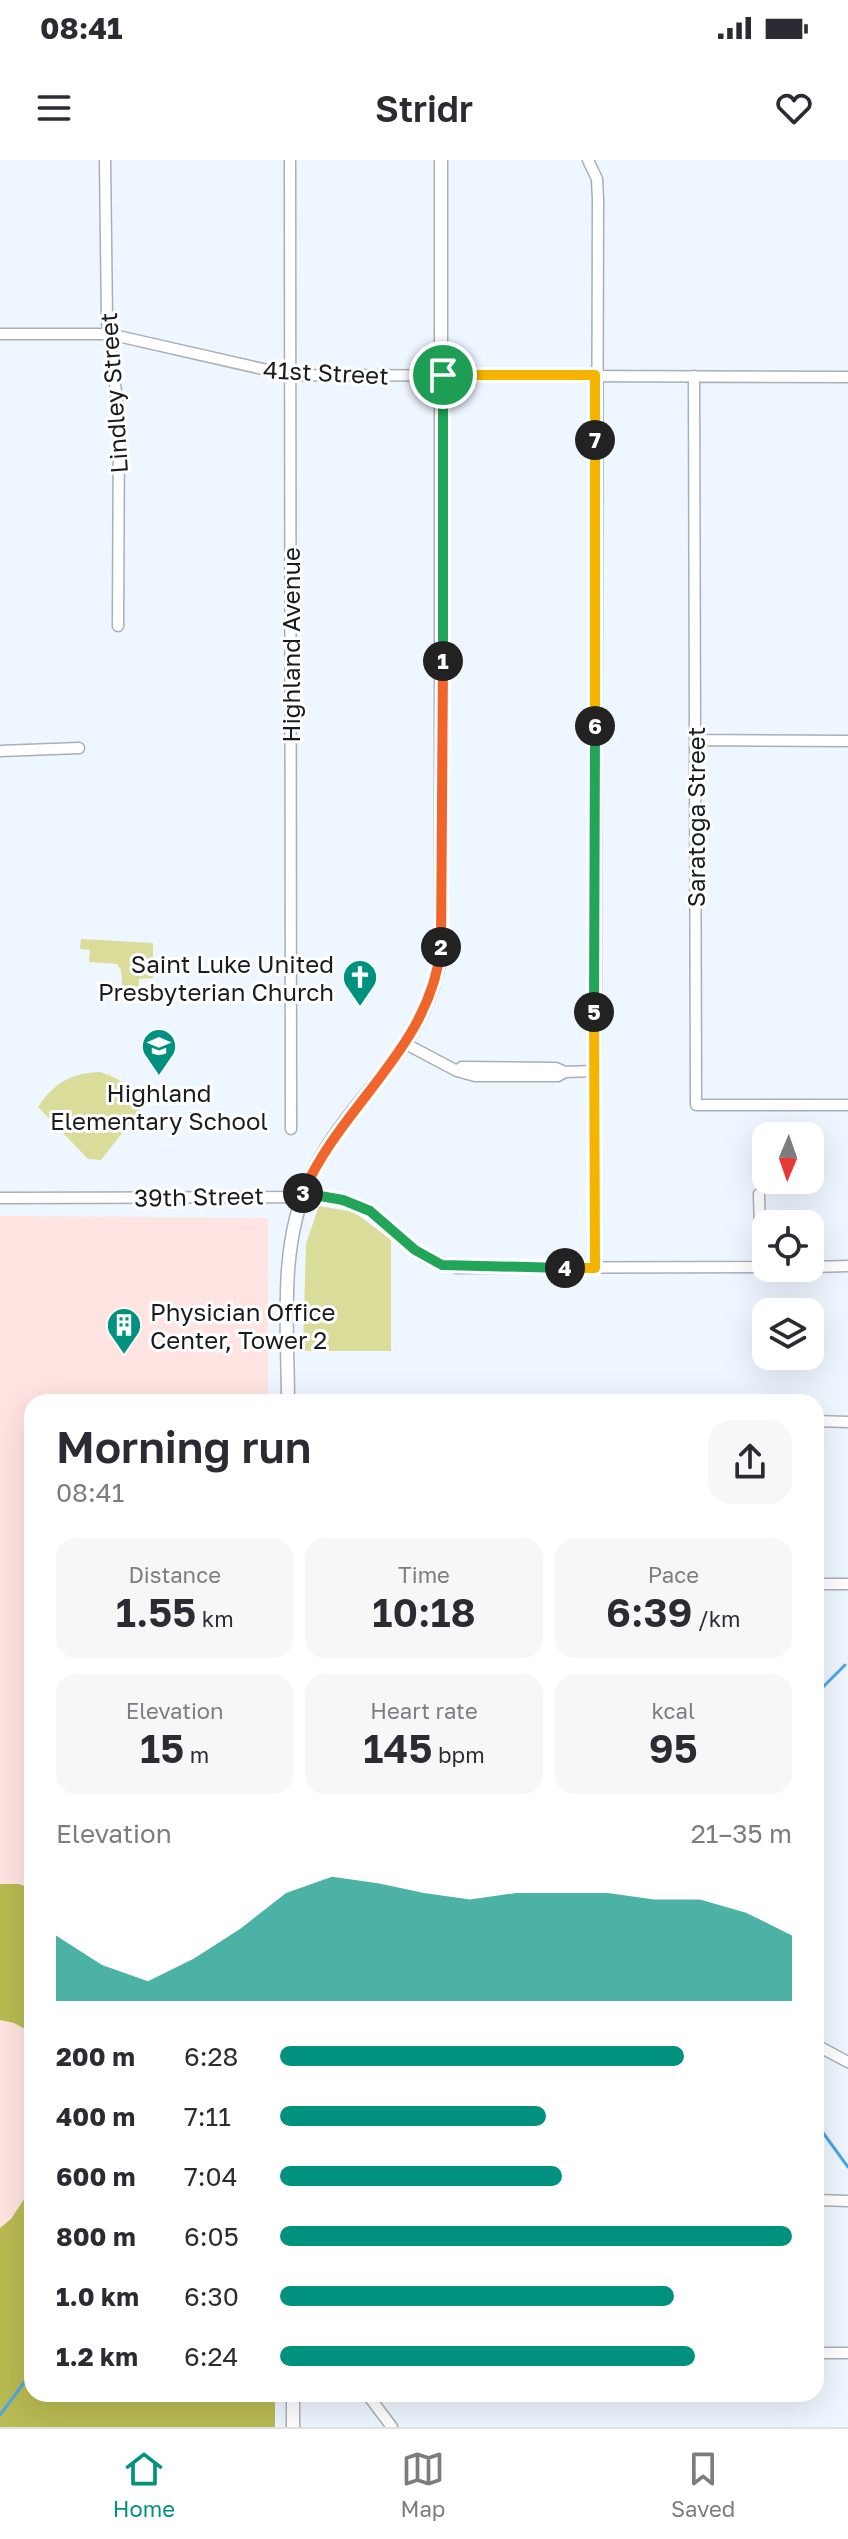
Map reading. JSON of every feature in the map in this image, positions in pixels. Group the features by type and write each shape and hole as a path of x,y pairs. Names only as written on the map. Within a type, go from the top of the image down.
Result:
{"main road":[{"path":"288,1394 288,1269 303,1195 332,1140 406,1044 432,989 442,937 441,160"},
{"path":"293,2402 293,2427"}],"street":[{"name":"Lindley Street","path":"105,160 109,334 119,415 118,626"},
{"name":"Highland Avenue","path":"290,160 291,1129"},
{"path":"591,162 598,200 595,375 595,1268"},
{"name":"41st Street","path":"0,334 109,334 289,375 848,377"},
{"name":"Saratoga Street","path":"694,376 696,1105 848,1105"},
{"path":"695,740 848,741"},
{"path":"0,751 79,748"},
{"path":"406,1044 457,1071 506,1077 558,1076 565,1072 594,1071"},
{"name":"39th Street","path":"759,1194 760,1210"},
{"name":"39th Street","path":"0,1198 330,1197 370,1211 415,1250 442,1265 476,1268 752,1267"},
{"path":"824,1267 848,1266"},
{"path":"824,1421 848,1422"},
{"path":"824,1584 848,1584"},
{"path":"824,2049 848,2062"},
{"path":"824,2200 848,2201"},
{"path":"824,2353 848,2353"},
{"path":"373,2402 392,2427"}],"shaded area":[{"path":"0,1216 268,1218 268,1394 24,1394 24,2271 0,2271"},
{"path":"0,1884 19,1884 24,1886 24,2029 0,2020"},
{"path":"24,2199 24,2402 275,2402 275,2427 0,2427 0,2228 11,2219"}],"green space":[{"path":"81,939 153,943 153,978 139,979 138,1001 123,1000 121,970 117,964 89,962 90,950 80,949"},
{"path":"100,1072 126,1084 145,1104 101,1160 88,1159 38,1107 64,1081"},
{"path":"319,1206 354,1212 391,1240 391,1351 303,1351 306,1244"}],"waterway":[{"path":"824,1686 845,1665"},
{"path":"824,2134 848,2167"},
{"path":"0,2415 24,2383"}],"place":[{"name":"Saint Luke United Presbyterian Church","path":"360,1008"},
{"name":"Highland Elementary School","path":"159,1077"},
{"name":"Physician Office Center, Tower 2","path":"124,1356"}],"route":[{"path":"443,375 595,375 595,1268 457,1268 442,1265 424,1257 370,1211 330,1197 303,1195 326,1149 406,1044 421,1018 438,970 443,908 443,375"}]}
